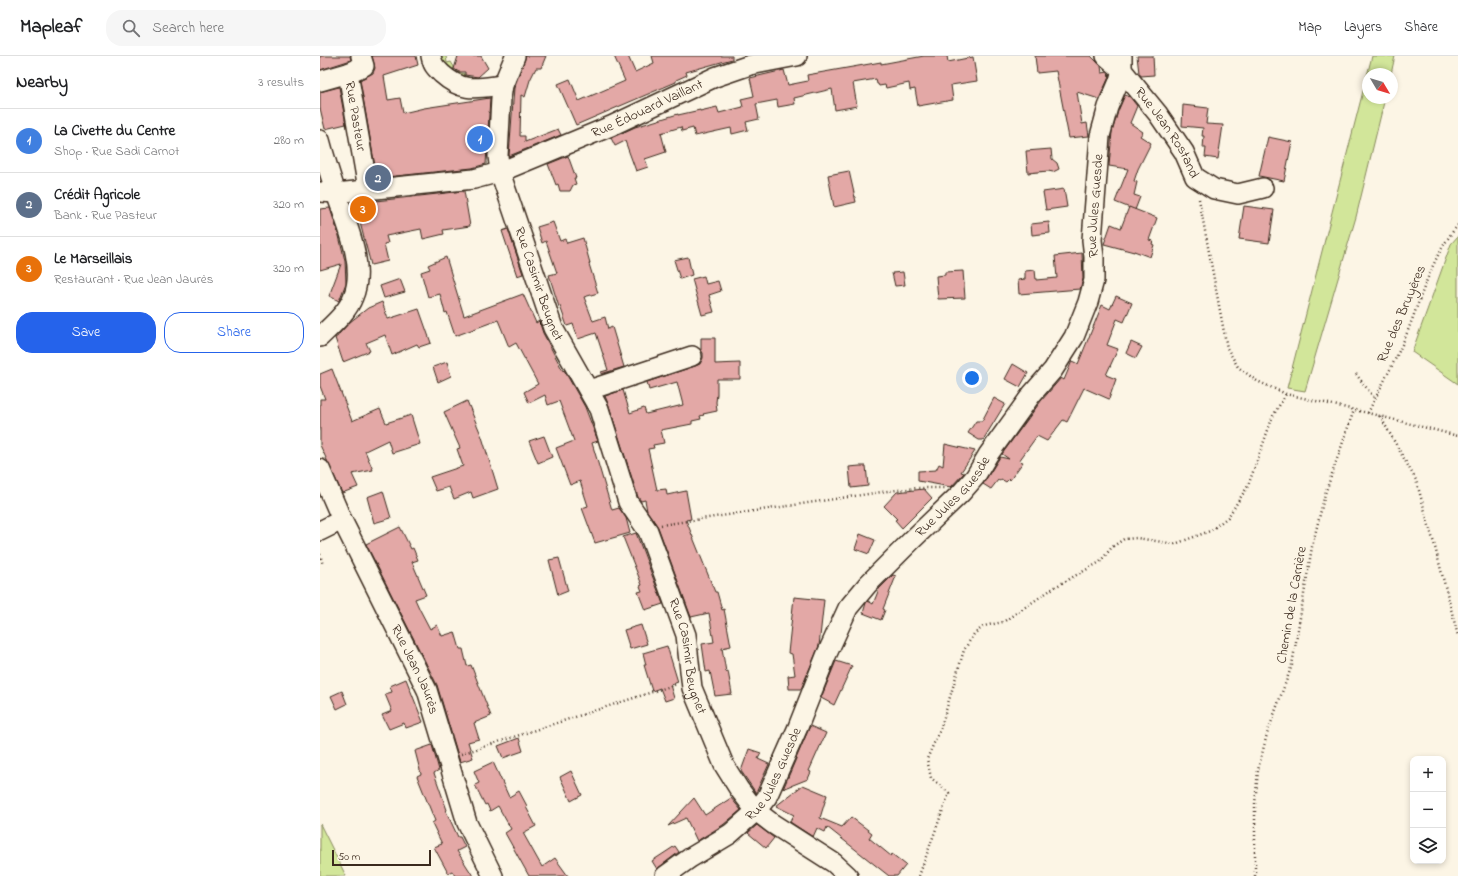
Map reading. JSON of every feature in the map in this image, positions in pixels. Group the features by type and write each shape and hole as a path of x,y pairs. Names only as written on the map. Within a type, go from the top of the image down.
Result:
{"street":[{"path":"348,73 364,66 362,56"},
{"path":"431,56 433,65 450,81 460,86 473,88 503,85"},
{"name":"Rue Casimir Beugnet","path":"515,56 503,85 498,156 500,172 553,328 599,409 628,502 648,531 686,635 692,688 724,765 739,789 756,811 773,824 834,863 848,876"},
{"name":"Rue Édouard Vaillant","path":"328,192 474,179 500,172 611,126 715,77 750,65 797,56"},
{"path":"1106,56 1122,63"},
{"name":"Rue Jean Rostand","path":"1122,63 1184,152 1195,177 1214,189 1238,194 1263,188"},
{"name":"Rue Jules Guesde","path":"665,876 690,858 730,834 756,811 767,797 786,755 826,656 848,608 868,584 961,493 975,477 988,455 1032,394 1053,370 1074,337 1088,302 1094,280 1092,240 1100,136 1108,106 1119,81 1122,63"},
{"name":"Rue Pasteur","path":"320,81 348,73 368,189"},
{"path":"320,141 328,192 356,257 356,282 354,296 347,310 320,337"},
{"path":"589,390 692,356"},
{"name":"Rue Jean Jaurès","path":"320,469 342,520 427,690 467,823 493,876"},
{"path":"320,531 342,520"}],"path":[{"path":"1195,177 1228,348 1238,367 1257,381 1286,394 1458,436"},
{"name":"Rue des Bruyères","path":"1368,413 1407,334 1432,265 1448,236 1458,225"},
{"path":"1356,374 1375,399"},
{"path":"918,876 949,793 931,778 927,759 941,727 964,650 974,634 984,626 1003,622 1055,587 1100,562 1112,547 1124,539 1137,538 1175,544 1210,531 1228,517 1248,486 1273,416 1286,394"},
{"name":"Chemin de la Carrière","path":"1255,876 1255,804 1258,770 1267,734 1292,665 1312,547 1325,494 1354,410"},
{"path":"1380,416 1416,480 1458,636"},
{"path":"648,531 655,526 888,491 942,487 961,493"},
{"path":"320,554 323,565"},
{"path":"447,758 691,679"}],"green space":[{"path":"439,56 446,56 447,63 451,62 454,67 453,71 465,74 464,78 451,73"},
{"path":"1372,56 1395,56 1392,68 1369,68"},
{"path":"1362,95 1362,104 1384,104 1356,217 1305,391 1287,388"},
{"path":"1458,236 1458,384 1412,352 1451,244"},
{"path":"320,824 346,876 320,876"}],"building":[{"path":"320,56 350,56 351,60 320,70"},
{"path":"372,56 416,56 418,65 384,76 388,100 400,98 403,113 424,108 490,98 486,164 472,168 377,178 360,80 373,73 375,68"},
{"path":"458,56 481,56 488,68 478,77 465,75 465,72 459,72 454,69"},
{"path":"526,56 546,56 541,68 536,68 530,80 525,97 521,95 520,136 525,136 525,142 558,129 561,135 509,156 514,88"},
{"path":"614,56 628,56 635,72 654,63 652,56 732,56 732,59 686,72 687,75 676,80 676,82 576,125 558,84 570,79 579,101 625,81"},
{"path":"924,56 947,56 948,62 973,57 977,81 951,85 953,100 918,106 915,89 910,90 909,83 886,88 885,85 879,86 876,79 853,83 857,106 835,110 832,89 794,98 795,104 778,107 777,100 756,104 759,119 746,122 748,130 732,134 731,128 695,136 693,128 682,131 681,127 661,133 666,152 645,159 648,167 636,171 625,141 615,146 611,138 635,127 678,114 717,107 719,113 743,107 741,99 754,96 750,78 784,70 788,85 808,81 807,75"},
{"path":"1035,56 1091,56 1101,66 1102,73 1108,72 1109,77 1099,99 1077,92 1082,124 1087,123 1089,136 1069,138 1056,71 1037,73"},
{"path":"1137,56 1153,56 1154,75 1141,76 1139,73"},
{"path":"339,87 346,124 325,129 320,108 320,92"},
{"path":"1125,95 1130,97 1137,106 1130,123 1143,132 1140,136 1151,143 1138,169 1134,181 1137,182 1134,195 1140,197 1135,210 1115,202 1128,169 1109,166 1112,132 1118,111"},
{"path":"1183,105 1208,108 1206,124 1223,125 1218,159 1205,157 1206,148 1203,148 1203,128 1182,126"},
{"path":"1268,137 1292,142 1284,181 1259,176"},
{"path":"1051,149 1052,159 1057,163 1059,169 1053,172 1028,173 1026,151"},
{"path":"568,156 576,178 574,178 576,184 573,185 570,191 560,191 558,184 556,185 548,164"},
{"path":"849,171 856,202 834,207 828,175"},
{"path":"1064,189 1067,207 1046,210 1043,192"},
{"path":"464,191 470,226 443,230 444,234 423,239 421,229 386,236 388,243 384,244 388,261 371,265 356,207 358,203"},
{"path":"1244,206 1274,210 1269,243 1239,239"},
{"path":"1129,207 1157,218 1149,240 1153,241 1152,244 1154,245 1150,257 1134,251 1104,244 1111,224 1121,228"},
{"path":"330,208 345,261 346,283 339,301 329,296 341,264 320,270 320,209"},
{"path":"553,222 560,241 565,239 567,243 583,238 598,293 584,297 593,321 605,317 608,329 612,327 624,367 601,374 601,372 608,370 596,333 578,339 573,324 567,326 560,306 559,307 549,275 557,273 546,241 542,243 537,227"},
{"path":"1049,222 1050,233 1032,235 1031,224"},
{"path":"508,229 523,274 517,276 502,231"},
{"path":"1082,253 1083,279 1080,289 1019,294 1018,280 1025,279 1025,271 1035,270 1036,280 1057,278 1055,256"},
{"path":"446,257 464,316 523,294 536,323 539,321 543,333 563,371 564,370 585,407 598,441 592,443 612,510 619,508 626,518 630,533 595,543 582,508 588,506 580,481 570,485 556,448 574,441 559,401 548,405 545,395 529,403 524,392 538,384 516,343 509,347 498,320 455,336 447,312 445,313 440,294 428,297 421,272 430,269 428,265"},
{"path":"688,257 692,275 680,279 674,260"},
{"path":"963,271 965,298 938,299 936,276 945,275 945,272"},
{"path":"903,272 905,285 895,286 892,273"},
{"path":"704,276 706,284 718,281 721,291 709,295 714,312 702,315 692,279"},
{"path":"400,279 405,292 384,298 380,286"},
{"path":"1116,296 1132,303 1124,322 1117,319 1107,345 1118,349 1106,375 1116,379 1109,399 1084,388 1067,422 1063,420 1047,441 1037,436 1019,461 1023,462 1010,480 1009,479 1006,482 1001,479 1000,481 998,480 991,489 983,484 1000,457 1009,459 1002,454 1041,401 1061,378 1064,380 1072,361 1078,364 1102,305 1110,309"},
{"path":"382,302 388,319 419,309 431,343 419,347 417,344 392,355 385,335 366,343 370,351 343,362 335,338 350,322 368,308"},
{"path":"701,338 715,338 715,364 740,363 740,379 717,379 717,411 703,414 704,415 700,416 701,419 692,421 692,424 661,430 664,443 653,445 654,448 648,449 657,490 666,489 667,495 686,491 691,519 686,520 715,592 717,592 722,610 724,609 731,646 722,648 732,694 715,696 710,671 706,672 702,644 714,642 709,613 691,617 658,527 647,511 645,500 641,501 638,497 605,396 623,390 630,413 644,408 646,414 683,405 677,382 649,390 647,382 700,364 703,358"},
{"path":"1131,342 1142,347 1136,358 1126,353"},
{"path":"447,362 451,376 438,382 433,367"},
{"path":"1013,364 1028,373 1020,387 1005,379"},
{"path":"332,369 352,421 380,409 386,423 411,415 420,444 392,453 388,440 365,451 373,470 352,474 358,487 342,493 320,445 320,399 325,399 320,386 320,374"},
{"path":"994,398 1005,404 983,440 979,440 968,433 976,421 982,421"},
{"path":"467,401 482,437 498,489 473,498 471,492 454,499 449,487 436,491 430,477 463,466 457,449 460,448 444,412"},
{"path":"544,436 552,457 538,463 529,441"},
{"path":"945,444 975,451 961,472 964,473 951,487 918,481 918,471 936,470 939,464 943,466"},
{"path":"866,466 868,486 851,488 849,467"},
{"path":"924,489 932,498 902,528 895,520 897,519 884,506 897,492"},
{"path":"383,491 391,518 374,523 367,497"},
{"path":"400,527 411,549 413,548 418,560 412,562 426,595 415,599 419,608 430,629 437,625 442,636 455,632 460,649 463,649 467,666 471,665 491,716 474,723 479,739 468,742 473,758 460,762 437,685 366,544"},
{"path":"636,533 663,604 645,610 638,592 642,591 640,586 642,585 623,537"},
{"path":"860,534 875,540 869,554 855,549"},
{"path":"559,558 568,591 558,595 549,560"},
{"path":"893,575 896,576 883,609 885,610 881,620 863,613 866,603 868,601 873,604 879,589"},
{"path":"794,597 824,600 819,646 801,689 789,689 788,676 795,675 792,654 788,653"},
{"path":"641,625 647,644 630,649 624,630"},
{"path":"667,646 678,682 670,685 674,698 665,701 660,688 652,691 644,665 646,665 643,653"},
{"path":"836,661 852,666 834,705 821,698"},
{"path":"406,679 423,722 406,728 404,723 389,729 382,715 392,711 385,694 392,692 390,686"},
{"path":"342,691 347,704 337,709 331,696"},
{"path":"810,726 826,733 809,771 811,772 808,779 783,789"},
{"path":"519,738 523,751 503,758 498,746"},
{"path":"432,745 439,770 434,773 447,810 446,811 458,837 460,837 465,847 457,851 473,876 455,876 452,871 448,873 434,847 442,844 432,823 435,821 417,776 421,774 415,751"},
{"path":"749,749 761,753 758,759 769,764 756,793 741,771"},
{"path":"493,762 509,797 519,791 527,806 526,807 536,826 523,833 542,867 555,858 568,876 529,876 505,833 511,829 498,806 490,811 487,804 485,805 475,785 479,783 474,771"},
{"path":"571,771 582,795 571,801 560,777"},
{"path":"803,785 827,795 820,818 842,827 851,817 872,833 869,838 891,856 892,854 906,865 897,876 889,876 827,827 825,832 817,828 813,837 790,822 794,815 776,806"},
{"path":"694,798 705,815 731,798 741,810 723,825 697,841 686,818 668,826"},
{"path":"757,825 774,838 766,848 748,833"},
{"path":"675,846 679,852 657,869 652,861"}],"place":[{"name":"La Civette du Centre","path":"480,139"},
{"name":"Crédit Agricole","path":"378,178"},
{"name":"Le Marseillais","path":"363,209"}]}
